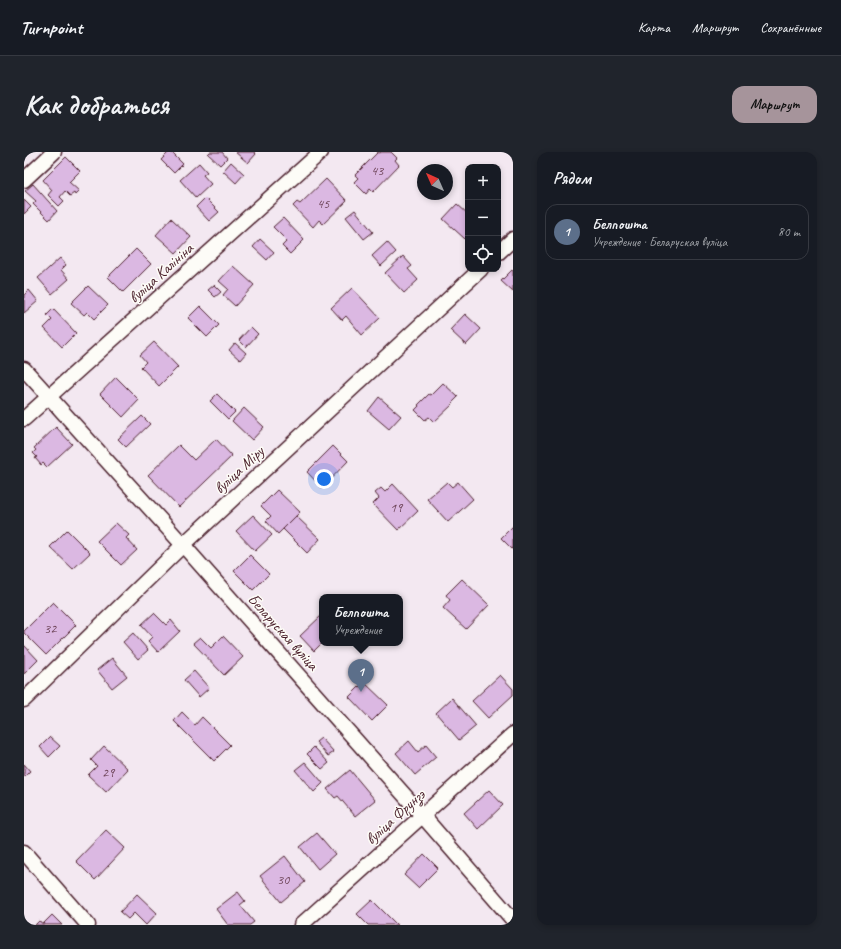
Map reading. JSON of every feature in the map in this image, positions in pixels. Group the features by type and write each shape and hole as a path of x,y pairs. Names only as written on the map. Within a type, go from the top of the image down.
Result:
{"street":[{"path":"24,180 54,152"},
{"name":"вуліца Калініна","path":"24,419 321,152"},
{"path":"501,250 513,239"},
{"name":"вуліца Міру","path":"24,700 183,545 478,272"},
{"name":"Беларуская вуліца","path":"24,369 183,545 513,920"},
{"name":"вуліца Фрунзэ","path":"301,925 513,734"},
{"path":"24,852 88,925"}],"building":[{"path":"169,152 171,152 183,164 174,173 161,160"},
{"path":"210,152 222,152 227,158 220,165 208,154"},
{"path":"235,152 254,152 256,154 248,163"},
{"path":"378,152 391,152 397,158 395,160 399,165 373,192 370,189 366,194 354,182 358,178 355,175"},
{"path":"66,157 80,171 69,182 79,191 75,195 74,193 70,196 65,191 60,197 64,201 59,206 48,195 52,190 43,180"},
{"path":"231,162 244,174 236,183 223,171"},
{"path":"199,163 207,172 203,175 211,184 196,198 180,180"},
{"path":"326,179 347,201 323,224 319,220 313,227 293,206 297,202 300,204"},
{"path":"33,184 57,211 49,220 33,204 36,201 25,191"},
{"path":"205,198 219,212 209,221 196,207"},
{"path":"24,200 31,207 24,214"},
{"path":"457,204 465,211 465,239 443,219"},
{"path":"355,210 373,232 364,239 346,217"},
{"path":"171,218 191,237 176,253 156,235"},
{"path":"283,218 304,240 290,254 282,246 287,241 273,227"},
{"path":"260,239 274,252 267,260 253,247"},
{"path":"387,242 396,252 381,266 372,256"},
{"path":"136,249 151,264 123,292 108,277"},
{"path":"403,256 412,266 408,269 418,280 404,293 385,273"},
{"path":"60,258 66,265 61,270 69,279 52,294 38,278"},
{"path":"233,266 254,285 235,306 223,295 228,289 219,281"},
{"path":"512,270 513,271 513,292 501,281"},
{"path":"214,285 221,292 215,297 208,290"},
{"path":"88,286 108,305 94,319 87,312 84,315 71,303"},
{"path":"352,288 380,318 362,335 346,316 342,320 331,308"},
{"path":"29,290 38,301 24,313 24,295"},
{"path":"200,306 219,325 207,337 188,318"},
{"path":"53,309 76,333 62,347 44,328 52,320 47,315"},
{"path":"465,314 481,329 466,345 450,330"},
{"path":"251,327 258,334 246,347 239,340"},
{"path":"154,342 178,367 159,386 141,367 146,362 140,355"},
{"path":"235,343 246,353 240,360 229,350"},
{"path":"116,377 139,400 123,417 100,394"},
{"path":"443,383 458,397 451,404 452,405 434,422 429,417 425,420 415,410 429,394 431,395"},
{"path":"217,394 235,412 228,419 210,401"},
{"path":"379,397 401,416 389,429 368,411"},
{"path":"244,408 264,427 252,440 232,421"},
{"path":"142,416 150,424 126,447 118,439"},
{"path":"56,427 72,444 47,467 43,463 41,465 35,458 37,457 33,453 36,450 34,448"},
{"path":"216,439 232,456 179,507 148,475 179,445 194,460"},
{"path":"333,446 348,461 322,488 307,472"},
{"path":"447,482 452,487 458,482 473,499 448,522 427,499"},
{"path":"393,484 418,511 398,530 373,504 379,498 375,493 381,488 385,492"},
{"path":"277,490 300,512 278,534 266,521 271,516 261,506"},
{"path":"253,515 272,535 255,551 236,531"},
{"path":"296,516 320,539 307,553 283,529"},
{"path":"116,523 129,535 126,538 137,550 121,565 97,541"},
{"path":"513,526 513,550 501,538"},
{"path":"67,530 90,553 73,569 50,547"},
{"path":"250,555 269,574 253,590 234,571"},
{"path":"462,579 489,605 466,629 443,608 450,600 446,595"},
{"path":"53,602 76,625 46,655 24,633 24,631"},
{"path":"154,613 166,625 171,620 180,631 158,652 148,641 152,637 141,625"},
{"path":"319,618 319,646 314,651 300,636"},
{"path":"133,633 148,650 138,659 123,642"},
{"path":"223,636 243,657 224,675 193,643 200,637 211,648"},
{"path":"24,645 38,660 24,674"},
{"path":"112,658 127,676 112,688 97,670"},
{"path":"194,671 209,688 199,697 184,680"},
{"path":"500,675 513,689 513,695 488,718 472,701"},
{"path":"364,682 388,705 372,721 349,697"},
{"path":"452,698 476,726 459,740 436,713"},
{"path":"182,712 195,725 202,717 230,745 214,761 174,721"},
{"path":"50,737 60,746 49,757 40,747"},
{"path":"321,738 334,752 328,756 316,742"},
{"path":"409,741 418,752 426,745 436,757 415,775 396,753"},
{"path":"104,746 128,769 106,792 88,775 97,766 91,760"},
{"path":"314,747 329,763 322,769 307,754"},
{"path":"305,762 323,783 314,792 295,770"},
{"path":"24,764 30,771 24,777"},
{"path":"350,770 375,800 355,816 338,796 335,798 327,789"},
{"path":"489,790 503,805 478,829 464,813"},
{"path":"106,830 125,848 95,880 76,861"},
{"path":"317,833 335,854 318,869 300,847"},
{"path":"424,854 438,868 418,888 404,875"},
{"path":"285,856 305,882 281,902 260,876"},
{"path":"238,892 245,901 240,905 254,922 250,925 228,925 216,909"},
{"path":"137,894 157,913 146,925 134,913 128,919 120,912"},
{"path":"372,900 397,925 368,925 357,914"},
{"path":"52,915 62,925 35,925 39,921 43,924"}],"place":[{"name":"Белпошта","path":"361,692"}]}
